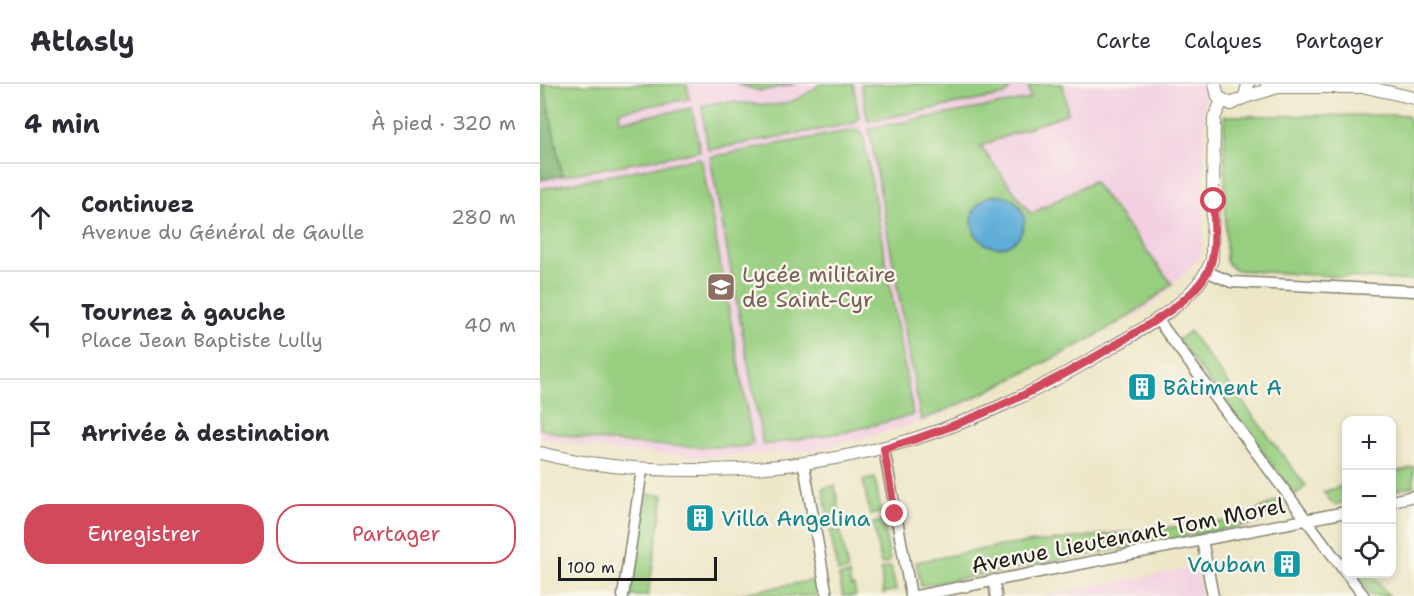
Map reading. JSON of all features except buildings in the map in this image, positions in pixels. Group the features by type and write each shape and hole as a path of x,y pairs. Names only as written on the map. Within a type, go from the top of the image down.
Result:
{"street":[{"path":"1215,84 1215,92 1221,101 1231,104 1273,86 1385,87 1414,98"},
{"path":"1245,97 1248,84"},
{"path":"540,453 642,470 735,470 804,465 884,449 950,429 1043,387 1156,319 1187,296 1208,272 1212,260 1214,118 1221,101"},
{"path":"1208,272 1231,282 1414,291"},
{"path":"1156,319 1342,567"},
{"path":"884,449 911,596"},
{"path":"804,465 827,596"},
{"path":"623,596 642,470"},
{"path":"1396,500 1414,496"},
{"name":"Avenue Lieutenant Tom Morel","path":"916,596 1342,513"},
{"path":"1202,540 1213,596"},
{"path":"1351,578 1364,596"},
{"path":"994,580 996,596"}],"shaded area":[{"name":"Lycée militaire de Saint-Cyr","path":"540,84 1205,84 1203,238 1200,257 1165,293 1144,310 1072,350 926,421 811,450 710,457 616,451 540,438"},
{"path":"1196,567 1202,596 1041,596"}],"green space":[{"path":"540,84 544,84 562,176 540,180"},
{"path":"544,84 687,84 689,99 619,111 620,121 692,108 700,151 562,176"},
{"path":"737,84 795,84 761,91"},
{"path":"820,84 853,84 859,117 855,123 708,150 702,106 718,102 760,105 787,103 803,96"},
{"path":"861,84 1007,84 1009,91 1005,95 868,121"},
{"path":"1028,84 1063,84 1068,113 980,146 1031,214 1093,181 1172,284 1139,309 1086,341 949,409 921,420 869,128 1030,99","holes":["990,196 1014,200 1023,214 978,239 973,220 980,204"]},
{"path":"1407,115 1414,133 1414,281 1234,270 1226,261 1224,116"},
{"path":"858,129 863,134 913,415 846,432 763,445 710,157"},
{"path":"699,158 702,162 753,444 743,447 644,445 581,438 540,429 540,189"},
{"path":"1189,331 1306,486 1295,495 1178,340"},
{"path":"1414,467 1414,486 1396,490 1396,472"},
{"path":"875,478 881,513 870,515 863,480"},
{"path":"835,486 841,521 829,523 823,488"},
{"path":"1342,486 1342,503 1334,505 1323,492"},
{"path":"647,494 664,495 648,596 631,596"},
{"path":"1277,500 1281,505 1258,523 921,586 916,562 1000,546 1238,520"},
{"path":"883,521 890,562 881,564 873,523"},
{"path":"840,529 848,570 838,572 830,531"},
{"path":"891,567 896,590 883,593 881,569"},
{"path":"849,574 856,596 843,596 839,576"},
{"path":"1357,578 1374,578 1389,596 1371,596"},
{"path":"814,580 817,596 731,596"}],"water":[{"path":"993,195 1003,195 1013,199 1020,206 1024,221 1020,236 1013,243 1003,247 993,247 983,243 976,236 972,226 972,216 976,206 983,199"}],"place":[{"name":"Lycée militaire de Saint-Cyr","path":"721,287"},
{"name":"Bâtiment A","path":"1142,387"},
{"name":"Villa Angelina","path":"700,518"},
{"name":"Vauban","path":"1287,564"}],"route":[{"path":"895,514 884,449 950,429 1043,387 1141,329 1181,301 1198,286 1208,272 1212,260 1214,201"}]}
